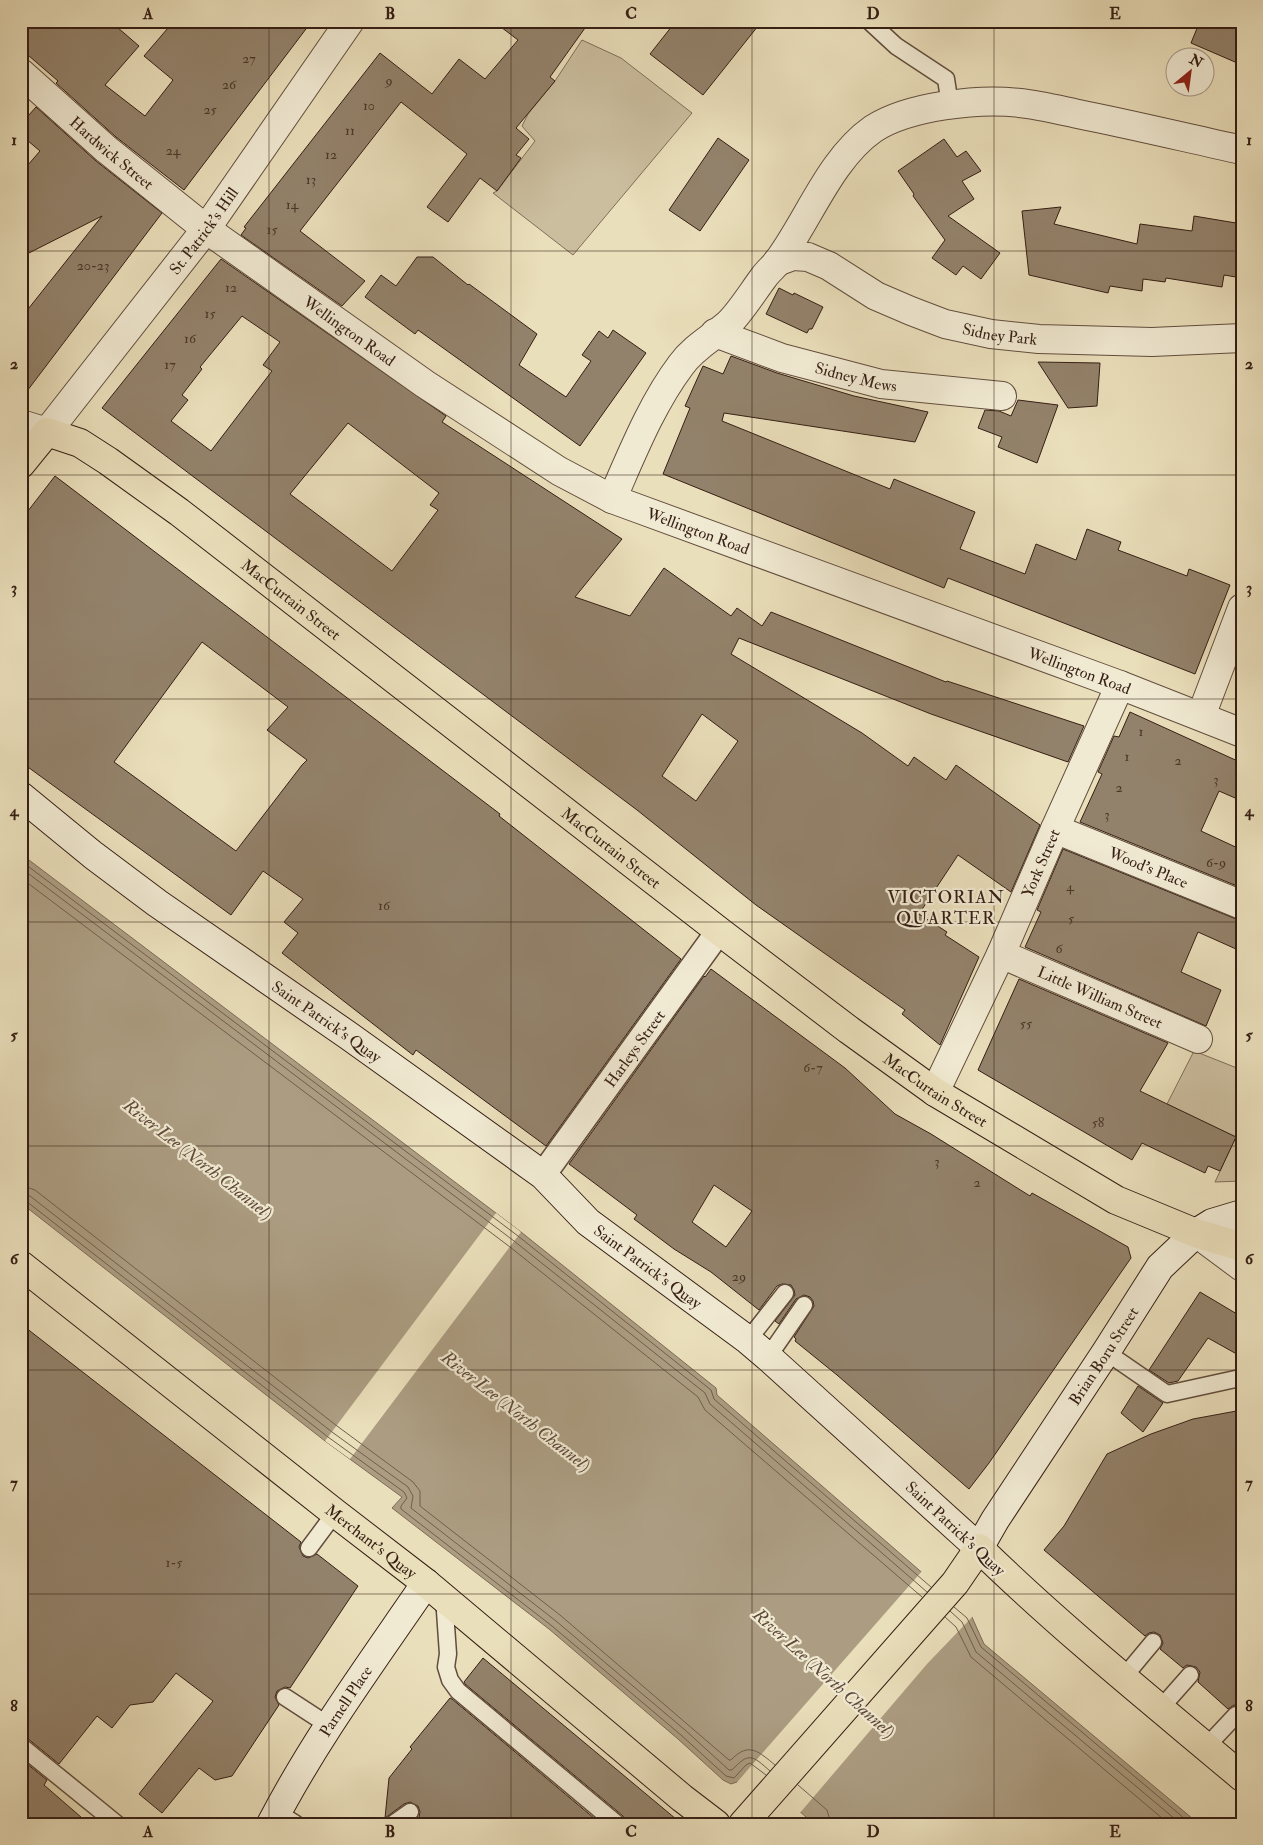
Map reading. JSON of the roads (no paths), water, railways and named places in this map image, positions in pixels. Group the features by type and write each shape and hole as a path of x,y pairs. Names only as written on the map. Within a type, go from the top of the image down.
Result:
{"highway":[{"path":"21,464 47,432"},
{"name":"MacCurtain Street","path":"47,432 88,448 178,512 719,931 849,1030 935,1092 1116,1200 1196,1233 1242,1247"},
{"name":"Merchant's Quay","path":"21,1265 435,1590 682,1798 716,1824"},
{"path":"752,1814 951,1587 979,1548"},
{"name":"Saint Patrick's Quay","path":"979,1548 1123,1678 1242,1777"}],"street":[{"name":"St. Patrick's Hill","path":"47,432 206,229 350,21"},
{"name":"Hardwick Street","path":"21,73 106,149 206,229"},
{"path":"612,499 640,437 667,386 682,363 698,346 730,323 766,273 777,262 823,188 852,149 873,130 898,117 928,109 986,102 1020,103 1100,118 1242,150"},
{"name":"Wellington Road","path":"206,229 425,384 559,471 612,499 1242,732"},
{"name":"Sidney Park","path":"777,262 794,256 808,257 828,266 876,296 911,311 945,324 991,334 1039,339 1152,342 1242,338"},
{"name":"Sidney Mews","path":"715,333 782,358 881,384 1002,396"},
{"path":"21,424 47,432"},
{"path":"1201,716 1236,638 1242,608"},
{"name":"York Street","path":"935,1092 1001,954 1120,686"},
{"name":"Saint Patrick's Quay","path":"21,796 92,855 157,903 349,1036 543,1175 588,1222 758,1349 979,1548"},
{"name":"Wood's Place","path":"1055,829 1242,905"},
{"name":"Harleys Street","path":"550,1165 719,931"},
{"name":"Little William Street","path":"1001,954 1198,1039"},
{"name":"Brian Boru Street","path":"979,1548 1160,1267 1196,1233 1212,1223 1242,1214"},
{"path":"1196,1233 1242,1267"},
{"name":"Parnell Place","path":"281,1820 328,1725 435,1590"}],"lane":[{"path":"869,21 896,46 946,79 950,106"},
{"path":"758,1349 785,1293"},
{"path":"758,1349 804,1305"},
{"path":"1106,1352 1167,1394 1240,1378"},
{"path":"309,1548 335,1513"},
{"path":"435,1590 448,1654 446,1667 450,1680 458,1691 617,1824"},
{"path":"1123,1678 1153,1642"},
{"path":"1160,1710 1190,1675"},
{"path":"284,1697 328,1725"},
{"path":"1206,1746 1236,1715"},
{"path":"21,1746 117,1824"},
{"path":"393,1824 410,1812"}],"water":[{"name":"River Lee (North Channel)","path":"21,854 521,1232 716,1388 717,1395 971,1615 984,1644 1199,1824 814,1824 750,1768 737,1782 731,1784 723,1780 549,1629 392,1508 402,1497 325,1441 21,1203"}],"district":[{"name":"VICTORIAN QUARTER","path":"946,908"}]}
